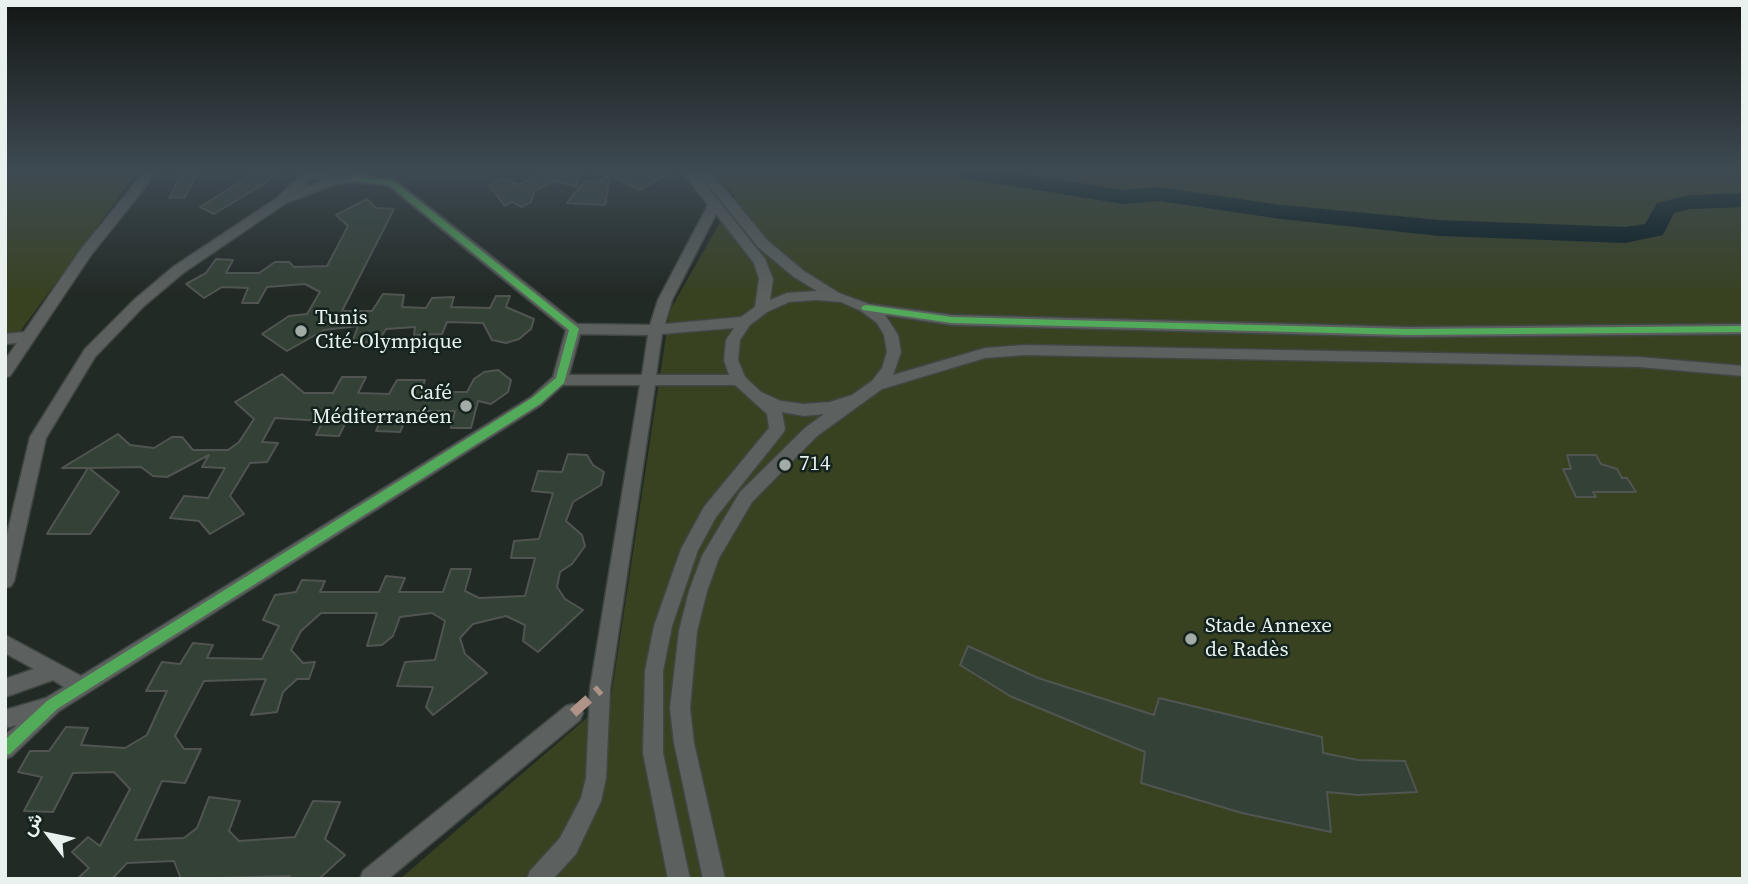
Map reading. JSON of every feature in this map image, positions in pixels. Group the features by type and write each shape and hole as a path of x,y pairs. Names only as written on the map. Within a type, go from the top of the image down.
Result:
{"street":[{"path":"5,372 86,252 119,212"},
{"path":"5,582 38,437 89,353 139,303 178,270 264,212"},
{"path":"432,212 574,329 656,330 745,322"},
{"path":"538,879 568,846 582,822 596,778 600,688 656,330 664,300 710,212"},
{"path":"720,212 760,262 766,279 762,309"},
{"path":"737,212 763,244 799,274 843,298 866,307 952,320 1408,332 1743,329"},
{"path":"679,879 653,753 654,670 663,626 690,549 710,512 777,429 774,412 739,380 731,360 733,340 745,322 762,309 787,298 816,295 843,298"},
{"path":"866,307 886,327 894,352 889,369 877,385"},
{"path":"5,749 52,705 536,401 560,380 574,329"},
{"path":"5,339 27,337"},
{"path":"714,879 684,743 680,708 688,631 698,591 711,556 746,498 811,432 877,385 975,356 1026,350 1639,362 1743,371"},
{"path":"560,380 739,380"},
{"path":"756,396 778,405 804,410 831,408 855,400"},
{"path":"5,643 83,687"},
{"path":"5,688 54,671"},
{"path":"5,719 52,705"},
{"path":"371,879 573,713"}],"green space":[{"path":"5,212 108,212 19,333 5,335"},
{"path":"726,212 1743,212 1743,879 400,879 611,697 670,310"}],"building":[{"path":"341,212 392,212 342,311 372,311 383,294 404,295 402,307 426,308 432,298 454,297 451,307 490,308 496,296 510,296 506,307 534,319 531,329 519,339 506,343 492,340 483,323 447,322 442,334 414,335 415,327 386,329 378,342 352,343 358,326 324,330 287,351 262,334 289,316 307,314 320,292 305,284 267,287 258,303 242,303 248,288 222,287 204,298 186,284 206,273 216,259 233,260 226,273 259,273 275,262 289,262 294,267 327,266 348,226 336,215"},
{"path":"498,370 511,380 508,392 491,404 478,401 471,428 451,428 455,411 409,411 400,432 376,431 382,416 349,416 339,436 316,435 323,421 275,418 262,442 278,443 267,462 250,463 230,496 244,514 210,534 199,521 170,518 184,496 208,498 225,468 202,467 209,455 167,477 153,476 141,467 89,468 119,492 90,534 47,534 88,468 62,468 118,434 130,445 154,448 172,437 182,437 193,450 228,450 239,442 254,419 235,402 282,374 304,393 333,393 342,377 366,377 358,393 389,394 397,380 425,380 421,392 467,392 474,379 484,372"},
{"path":"568,454 587,455 593,465 604,472 601,485 573,502 566,521 582,535 585,546 572,564 560,572 557,587 565,599 583,610 538,652 523,641 525,625 506,616 473,624 460,638 465,654 487,673 433,715 426,707 433,687 397,686 405,662 435,660 445,621 432,613 400,617 393,636 382,645 367,646 377,613 321,613 301,631 291,650 303,663 315,662 309,679 297,679 283,692 277,712 251,715 266,679 204,681 175,736 184,749 201,749 185,783 162,781 135,840 184,838 197,828 209,797 240,801 229,831 239,841 295,837 313,801 340,802 325,839 345,855 319,879 288,879 290,876 181,879 174,861 127,863 112,879 77,879 89,868 72,852 88,837 100,846 130,789 114,772 73,773 53,812 24,811 42,777 18,772 30,751 49,751 66,727 88,728 81,745 125,748 147,735 167,691 146,691 162,662 180,664 193,643 213,645 207,658 262,659 279,626 263,620 275,595 296,592 302,580 325,581 320,592 379,592 386,576 405,578 399,592 443,592 451,569 471,569 465,591 479,598 525,596 535,558 511,558 514,541 539,539 553,493 532,491 538,471 562,472"},
{"path":"1567,455 1596,455 1601,464 1617,469 1622,478 1627,478 1636,492 1593,492 1596,497 1576,497 1563,469 1571,469"},
{"path":"968,646 1038,678 1154,715 1159,698 1322,737 1323,753 1358,760 1405,761 1417,792 1358,795 1327,792 1331,832 1242,813 1141,783 1145,752 1010,696 960,665"}],"waterway":[{"path":"1284,212 1440,228 1625,235 1654,230 1663,212"}],"marked path":[{"path":"573,713 600,689"}],"cycle path":[{"path":"5,749 52,705 536,401 560,380 574,329 428,212"},
{"path":"866,308 952,320 1408,332 1743,329"}],"place":[{"name":"Tunis Cité-Olympique","path":"301,331"},
{"name":"Café Méditerranéen","path":"466,406"},
{"name":"714","path":"785,465"},
{"name":"Stade Annexe de Radès","path":"1191,639"}]}
